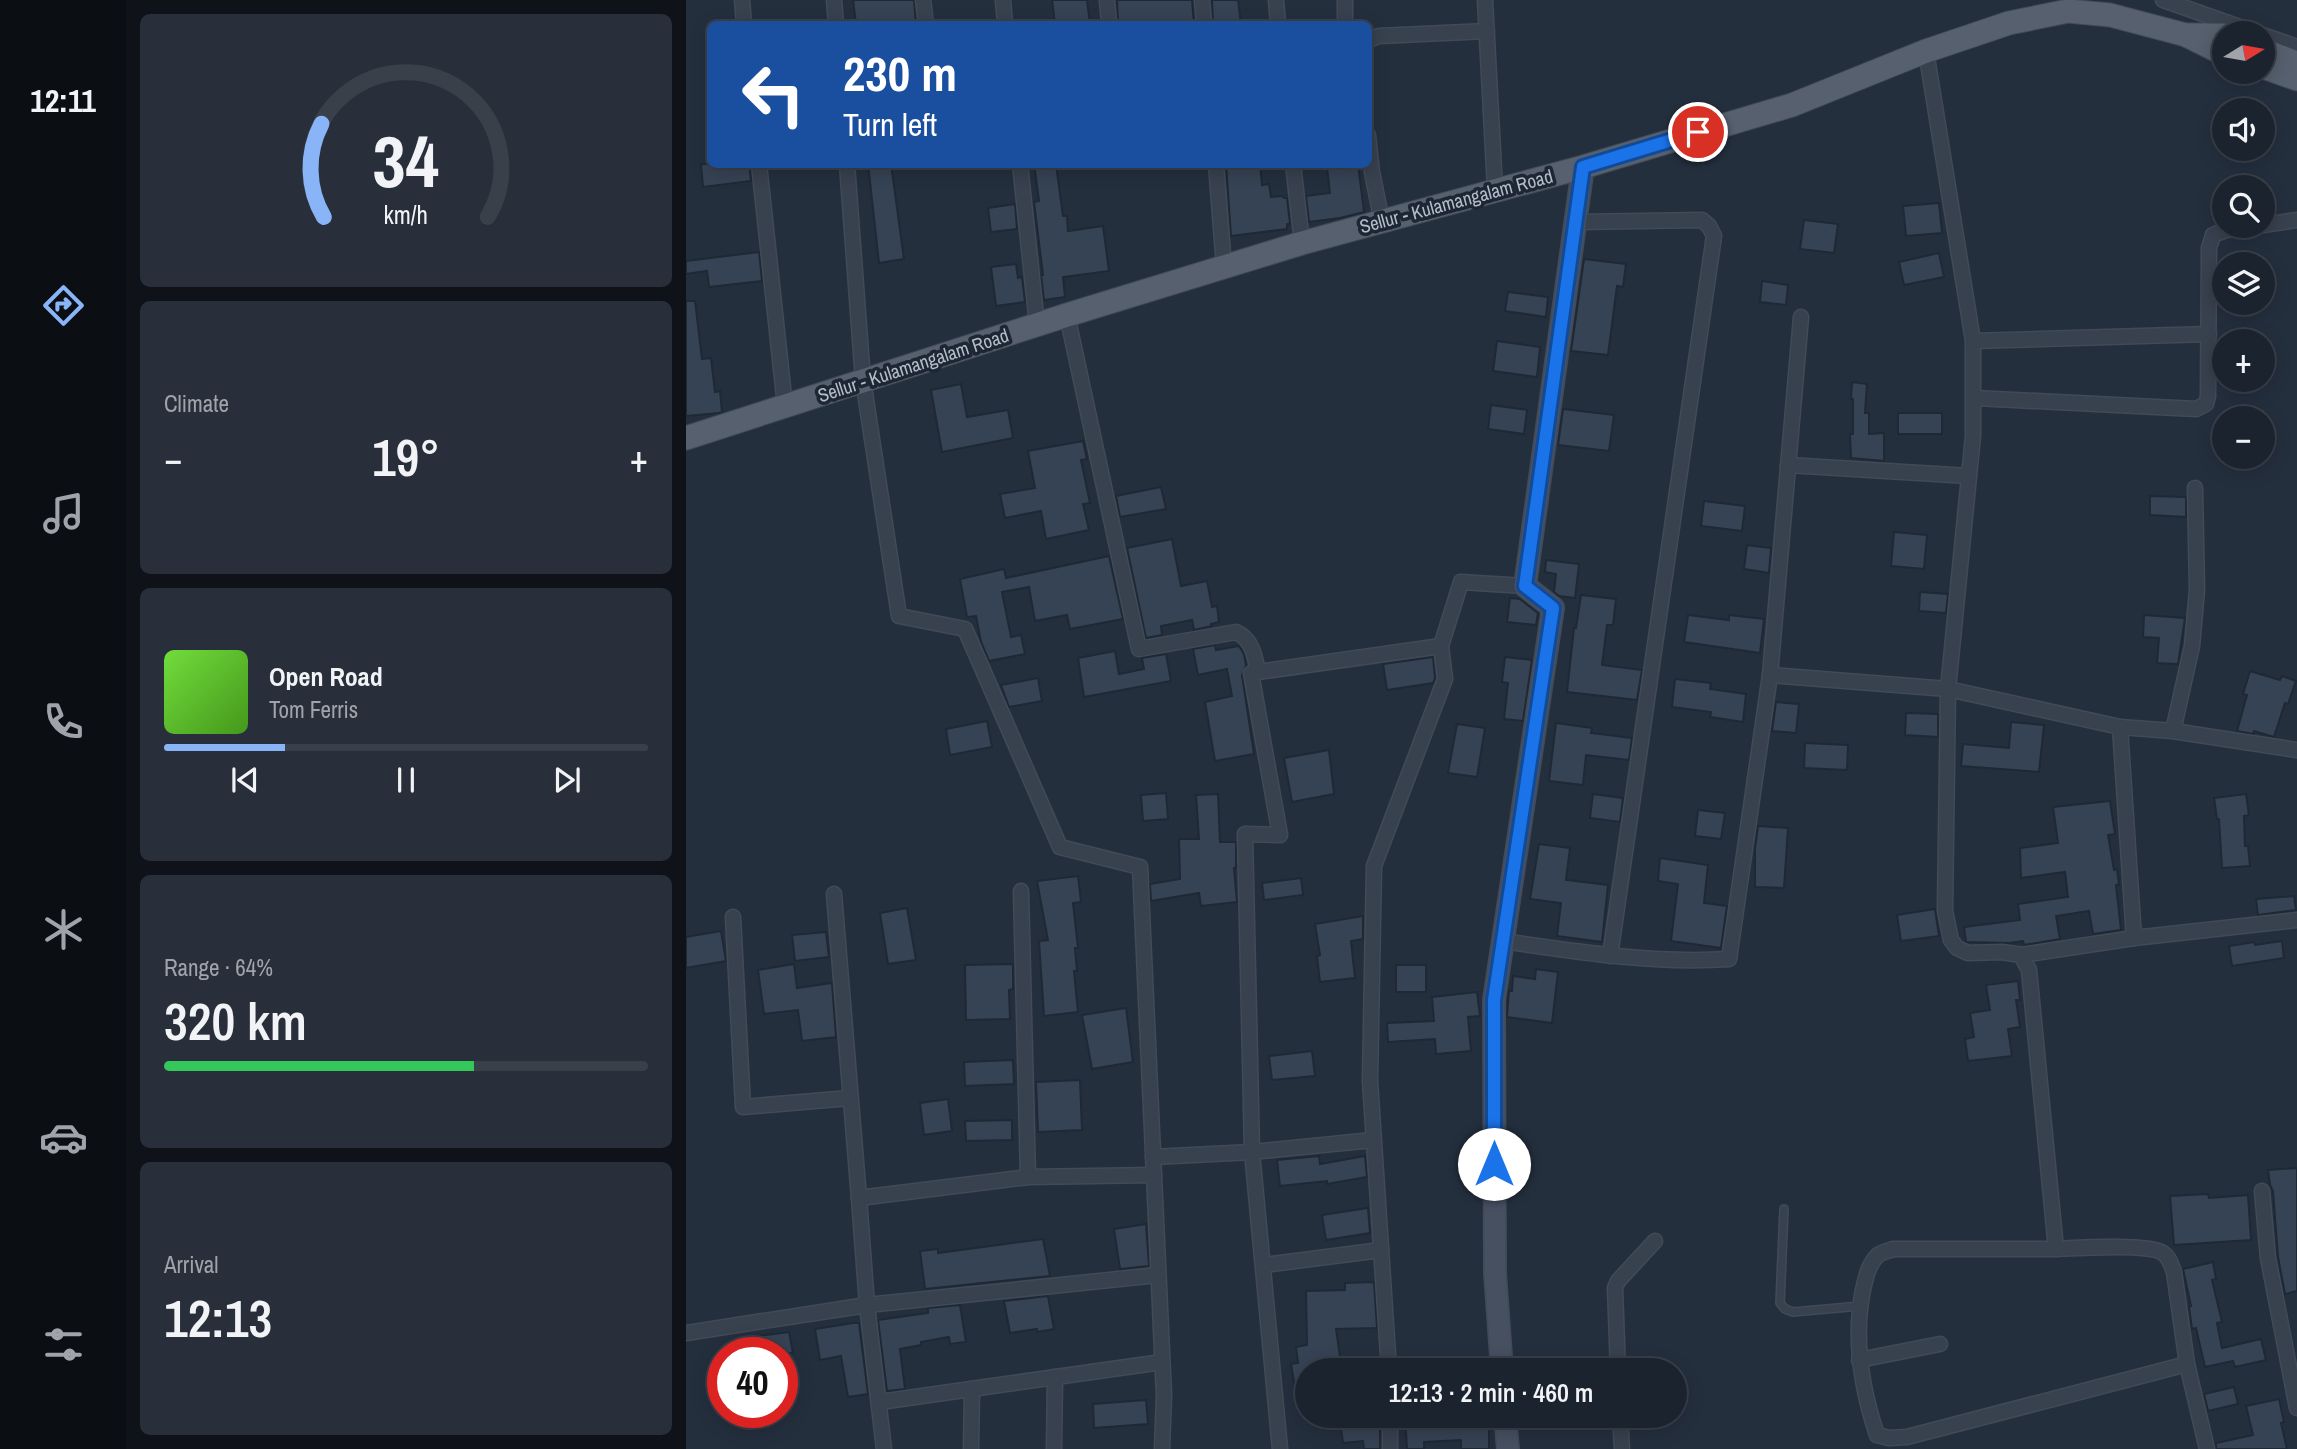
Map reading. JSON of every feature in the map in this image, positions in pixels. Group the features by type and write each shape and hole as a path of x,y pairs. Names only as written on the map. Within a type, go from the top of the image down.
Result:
{"main road":[{"name":"Sellur - Kulamangalam Road","path":"686,438 1067,315 1302,243 1583,167 1791,105 1926,51 2070,6 2186,35 2212,48"},
{"path":"2186,35 2212,35"},
{"path":"2275,55 2297,63"},
{"path":"2275,71 2297,79"}],"street":[{"path":"742,0 744,21"},
{"path":"834,0 836,21"},
{"path":"923,0 926,21"},
{"path":"1003,0 1006,21"},
{"path":"1107,0 1109,21"},
{"path":"1202,0 1204,21"},
{"path":"1276,0 1278,21"},
{"path":"1345,0 1345,21"},
{"path":"1485,0 1495,189"},
{"path":"2164,0 2224,21"},
{"path":"1372,39 1487,31"},
{"path":"2275,39 2297,47"},
{"path":"1926,51 1973,341 1975,398 1948,689 1945,911 1951,940 1957,948 1968,953 2002,952 2021,955 2134,938 2297,920"},
{"path":"1525,586 1583,167"},
{"path":"759,168 785,406"},
{"path":"847,168 863,380 899,616 965,629 1060,846 1140,867 1162,1362 1162,1449"},
{"path":"1020,168 1037,325"},
{"path":"1216,168 1224,267"},
{"path":"1293,168 1302,243"},
{"path":"1372,168 1382,222"},
{"path":"1577,222 1702,220 1714,236 1610,956"},
{"path":"2275,223 2297,220"},
{"path":"1975,398 2196,409 2206,404 2209,248 2212,238"},
{"path":"1067,315 1139,649 1236,632 1244,635 1254,652 1258,672"},
{"path":"1503,941 1610,956 1705,961 1730,959 1770,675 1801,317"},
{"path":"1973,341 2209,334"},
{"path":"1788,465 1969,477"},
{"path":"2173,731 2192,646 2197,590 2195,488"},
{"path":"1388,1358 1370,1081 1374,866 1445,679 1441,646 1461,582 1525,586 1553,608 1494,1000 1495,1273 1501,1358"},
{"path":"1280,1449 1252,1152 1245,834 1280,835 1251,673 1441,646"},
{"path":"1770,675 1948,689 2120,727 2173,731 2297,750"},
{"path":"2120,727 2134,938"},
{"path":"1021,891 1028,1177"},
{"path":"834,894 867,1306 884,1449"},
{"path":"733,917 743,1107 850,1098"},
{"path":"2021,955 2029,970 2056,1249"},
{"path":"1153,1157 1252,1152 1373,1140"},
{"path":"859,1198 1028,1177 1154,1175"},
{"path":"2262,1191 2268,1258 2297,1408"},
{"path":"1618,1358 1615,1288 1618,1280 1655,1241"},
{"path":"2187,1364 1907,1437 1889,1438 1877,1435 1866,1404 1857,1348 1860,1306 1868,1268 1879,1253 1893,1249 2098,1247 2161,1251 2169,1259 2174,1272 2187,1364 2207,1449"},
{"path":"1264,1265 1381,1250"},
{"path":"686,1332 867,1306 1158,1275"},
{"path":"1859,1360 1940,1344"},
{"path":"880,1402 1162,1362"},
{"path":"1054,1449 1055,1377"},
{"path":"971,1389 971,1449"},
{"path":"1390,1428 1390,1449"},
{"path":"1506,1428 1508,1449"},
{"path":"1621,1428 1622,1449"}],"lane":[{"path":"1784,1209 1780,1303 1793,1312 1860,1306"}],"building":[{"path":"853,0 914,0 916,21 856,21"},
{"path":"1052,0 1087,0 1090,21 1055,21"},
{"path":"1117,0 1192,0 1194,21 1118,21"},
{"path":"1212,0 1238,0 1241,21 1213,21"},
{"path":"701,164 707,164 707,168 749,168 751,181 703,187"},
{"path":"868,168 892,168 904,259 879,263"},
{"path":"1035,168 1057,168 1063,216 1067,216 1068,231 1103,226 1109,271 1063,277 1065,297 1044,300 1034,202 1039,201"},
{"path":"1226,168 1260,168 1262,185 1269,184 1271,197 1287,198 1290,224 1287,224 1287,229 1231,236"},
{"path":"1327,168 1358,168 1364,212 1309,222 1306,196 1330,193"},
{"path":"1939,203 1942,233 1906,236 1903,206"},
{"path":"1015,204 1017,229 991,232 988,208"},
{"path":"1804,220 1838,224 1834,253 1800,249"},
{"path":"759,252 762,281 709,287 707,271 686,274 686,261"},
{"path":"1939,253 1944,277 1904,285 1899,262"},
{"path":"1584,259 1626,264 1623,287 1617,286 1608,355 1571,351"},
{"path":"1016,264 1018,278 1022,277 1025,302 996,306 991,267"},
{"path":"1762,281 1788,285 1786,305 1760,302"},
{"path":"1508,292 1548,297 1546,317 1505,311"},
{"path":"686,301 695,301 702,359 711,358 715,392 720,391 722,412 719,413 686,416"},
{"path":"1497,341 1540,347 1537,377 1493,371"},
{"path":"1852,382 1867,384 1865,413 1869,413 1869,434 1884,433 1884,461 1851,458"},
{"path":"961,384 967,417 1008,410 1013,438 942,452 931,390"},
{"path":"1491,405 1527,410 1524,434 1488,429"},
{"path":"1563,409 1614,415 1609,451 1558,445"},
{"path":"1898,413 1942,413 1942,434 1898,434"},
{"path":"1083,441 1087,459 1081,460 1090,503 1083,504 1089,530 1046,539 1041,511 1005,518 1000,494 1035,488 1028,451"},
{"path":"1161,487 1166,509 1120,517 1116,496"},
{"path":"2150,496 2186,497 2186,517 2150,515"},
{"path":"1704,501 1745,506 1742,531 1701,526"},
{"path":"1894,532 1927,535 1924,569 1891,566"},
{"path":"1172,539 1181,586 1207,581 1212,607 1217,606 1219,622 1194,630 1192,620 1161,626 1162,635 1146,638 1127,548"},
{"path":"1747,545 1771,548 1769,573 1744,569"},
{"path":"1109,556 1123,619 1070,629 1067,615 1035,621 1029,587 1002,592 1011,637 1021,635 1025,654 989,661 981,642 976,616 967,617 960,579 1004,569 1006,578"},
{"path":"1546,560 1579,564 1575,598 1559,596 1554,592 1556,574 1545,572"},
{"path":"1920,592 1948,594 1946,613 1919,611"},
{"path":"1581,595 1616,599 1613,625 1607,625 1602,665 1642,670 1637,700 1567,692 1574,628"},
{"path":"1510,598 1520,599 1538,613 1536,625 1507,622"},
{"path":"1688,615 1729,620 1729,615 1764,619 1760,653 1684,642"},
{"path":"2144,615 2185,618 2178,664 2157,663 2159,638 2143,637"},
{"path":"1215,645 1216,650 1239,646 1244,654 1246,665 1242,675 1254,754 1215,761 1205,702 1232,696 1227,669 1198,675 1193,649"},
{"path":"1115,651 1119,674 1144,669 1142,658 1166,654 1171,681 1084,697 1078,658"},
{"path":"1433,657 1433,683 1387,690 1383,664"},
{"path":"1505,657 1532,660 1523,721 1504,719 1508,683 1502,682"},
{"path":"2250,671 2280,680 2282,676 2296,681 2288,704 2285,703 2274,737 2254,731 2253,734 2237,731 2247,695 2243,694"},
{"path":"1038,678 1042,701 1009,707 1001,685"},
{"path":"1675,679 1711,683 1710,689 1746,694 1743,722 1710,717 1711,712 1672,707"},
{"path":"1776,702 1799,704 1796,733 1772,731"},
{"path":"1906,713 1938,714 1938,737 1905,735"},
{"path":"987,721 992,747 950,755 946,729"},
{"path":"2011,722 2044,725 2039,772 1961,766 1963,744 2009,748"},
{"path":"1556,723 1592,728 1591,733 1632,738 1629,760 1586,755 1583,785 1549,781"},
{"path":"1457,724 1485,728 1477,777 1448,773"},
{"path":"1805,743 1848,745 1847,770 1804,768"},
{"path":"1329,750 1334,794 1292,802 1284,758"},
{"path":"1166,793 1168,819 1143,821 1141,795"},
{"path":"1218,794 1220,842 1236,842 1234,868 1237,902 1201,906 1199,893 1151,901 1150,884 1180,879 1179,839 1199,839 1196,795"},
{"path":"1593,794 1623,798 1620,822 1590,818"},
{"path":"2246,794 2249,815 2244,816 2245,846 2248,846 2250,866 2222,868 2219,819 2214,798"},
{"path":"2110,801 2115,834 2108,835 2114,870 2117,869 2121,930 2093,934 2089,911 2056,916 2060,939 2024,945 2023,941 1966,942 1964,927 2020,920 2018,904 2068,897 2065,872 2021,878 2020,848 2058,843 2053,807"},
{"path":"1698,810 1725,813 1721,839 1695,836"},
{"path":"1758,826 1788,828 1784,888 1755,887"},
{"path":"1539,844 1570,848 1566,880 1608,885 1602,942 1557,936 1561,903 1530,899"},
{"path":"1660,858 1708,865 1704,903 1727,906 1721,948 1671,941 1678,884 1658,881"},
{"path":"1078,876 1081,902 1073,903 1078,948 1075,948 1077,971 1074,971 1078,1012 1044,1016 1039,941 1048,940 1037,881"},
{"path":"1301,878 1303,895 1264,900 1262,883"},
{"path":"2294,896 2296,910 2258,915 2256,899"},
{"path":"907,908 916,960 888,964 880,913"},
{"path":"1935,909 1939,936 1901,941 1897,915"},
{"path":"1363,916 1363,939 1351,941 1355,978 1320,982 1317,956 1320,955 1315,924"},
{"path":"721,931 726,961 686,968 686,937"},
{"path":"826,932 829,957 795,961 792,935"},
{"path":"2282,941 2284,958 2232,966 2229,946"},
{"path":"794,964 797,988 832,983 836,1037 802,1041 798,1010 764,1014 758,970"},
{"path":"1013,964 1013,989 1009,990 1010,1019 966,1020 965,965"},
{"path":"1396,965 1426,965 1426,992 1396,992"},
{"path":"1536,969 1558,972 1552,1023 1507,1017 1513,976 1535,979"},
{"path":"2018,981 2020,1000 2016,1000 2020,1027 2008,1029 2012,1056 1968,1061 1965,1039 1974,1037 1970,1013 1990,1010 1986,985"},
{"path":"1477,992 1480,1016 1468,1017 1471,1051 1436,1054 1435,1039 1388,1042 1387,1023 1434,1021 1432,997"},
{"path":"1126,1008 1133,1062 1092,1069 1082,1015"},
{"path":"1312,1051 1315,1076 1272,1080 1269,1056"},
{"path":"1013,1060 1014,1084 965,1086 964,1062"},
{"path":"1080,1080 1082,1130 1038,1132 1036,1082"},
{"path":"948,1099 952,1131 924,1135 920,1103"},
{"path":"1012,1120 1012,1140 966,1141 965,1121"},
{"path":"1319,1156 1320,1164 1365,1156 1367,1177 1327,1184 1327,1181 1280,1186 1277,1160"},
{"path":"2297,1168 2297,1291 2285,1294 2278,1257 2273,1191 2268,1170"},
{"path":"2208,1194 2209,1198 2248,1195 2251,1240 2174,1245 2170,1196"},
{"path":"1368,1208 1370,1233 1326,1240 1322,1215"},
{"path":"1146,1224 1149,1266 1120,1269 1114,1229"},
{"path":"1043,1239 1050,1276 925,1289 920,1251 938,1249 938,1253"},
{"path":"2213,1262 2216,1279 2212,1280 2222,1322 2217,1323 2222,1348 2261,1339 2266,1360 2235,1367 2233,1361 2205,1367 2196,1328 2192,1329 2191,1306 2183,1269"},
{"path":"1374,1282 1377,1328 1336,1329 1340,1358 1297,1358 1296,1347 1307,1345 1306,1291 1345,1290 1345,1283"},
{"path":"1048,1296 1054,1329 1010,1333 1004,1301"},
{"path":"960,1305 966,1342 950,1344 949,1337 900,1349 905,1389 887,1391 878,1320 928,1313 928,1308"},
{"path":"859,1323 868,1394 848,1397 841,1356 820,1360 815,1329"},
{"path":"789,1332 790,1337 749,1337"},
{"path":"1295,1363 1295,1389 1291,1364"},
{"path":"2234,1387 2238,1404 2208,1411 2204,1394"},
{"path":"2279,1399 2287,1449 2216,1449 2216,1443 2253,1435 2246,1406"},
{"path":"1146,1400 1148,1424 1094,1428 1093,1404"},
{"path":"1341,1428 1380,1428 1380,1449 1364,1449 1363,1441 1343,1443"},
{"path":"1406,1428 1489,1428 1489,1449 1461,1449 1461,1440 1424,1442 1424,1449 1407,1449"}],"route":[{"path":"1494,1164 1494,1000 1553,608 1525,586 1583,167 1698,132"}]}
